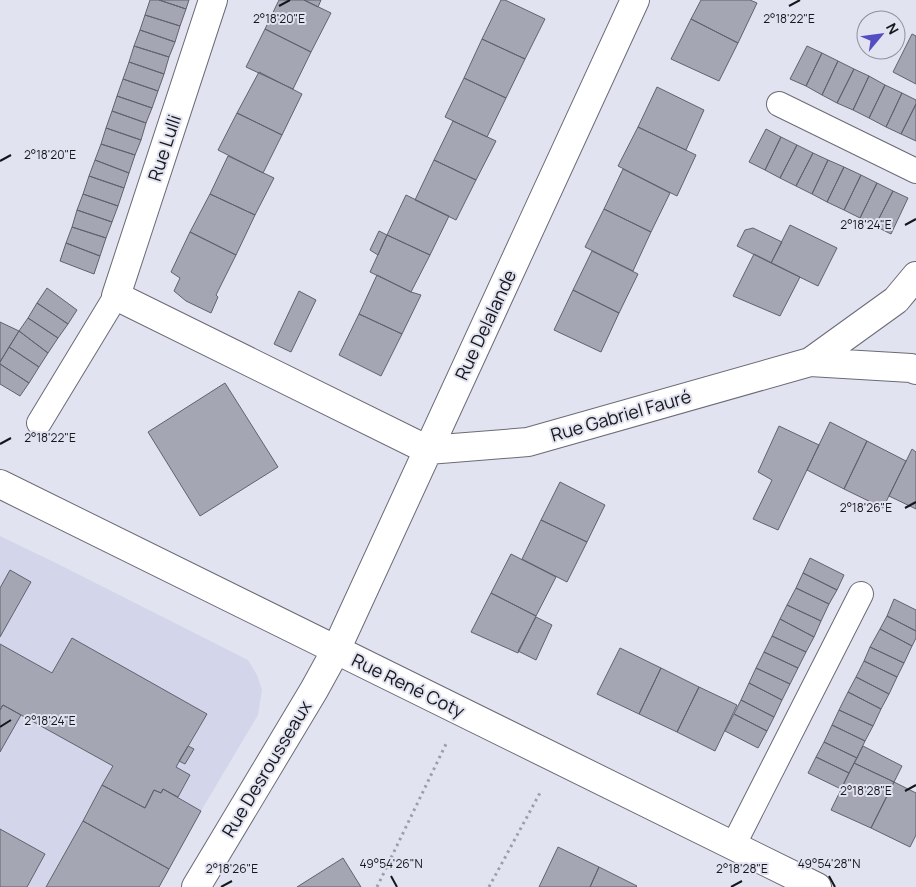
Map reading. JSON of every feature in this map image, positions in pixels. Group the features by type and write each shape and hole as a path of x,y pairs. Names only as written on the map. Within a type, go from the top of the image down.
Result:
{"street":[{"name":"Rue Lulli","path":"116,296 213,0"},
{"name":"Rue Delalande","path":"336,650 636,0"},
{"name":"Rue Gabriel Fauré","path":"810,362 896,300 916,276"},
{"path":"116,296 428,450"},
{"name":"Rue Gabriel Fauré","path":"428,450 528,442 810,362 911,368 916,370"},
{"name":"Rue René Coty","path":"0,484 817,887"},
{"name":"Rue Desrousseaux","path":"196,887 336,650"}],"lane":[{"path":"779,104 916,171"},
{"path":"39,423 116,296"},
{"path":"733,846 861,594"}],"path":[{"path":"377,887 461,712"},
{"path":"489,887 558,759"}],"shaded area":[{"path":"0,536 248,660 257,675 262,690 258,715 201,811 159,887 0,887"}],"building":[{"path":"150,0 159,0 186,9 180,26 145,15"},
{"path":"159,0 189,0 186,9"},
{"path":"279,0 304,0 331,13 311,52 265,29"},
{"path":"304,0 321,0 318,7"},
{"path":"501,0 505,0 545,19 525,59 482,39"},
{"path":"701,0 750,0 757,3 738,43 691,19"},
{"path":"145,15 180,26 175,42 140,30"},
{"path":"691,19 738,43 719,81 671,59"},
{"path":"265,29 311,52 293,89 246,67"},
{"path":"140,30 175,42 169,57 134,46"},
{"path":"912,34 916,36 916,84 893,72 899,60 906,60 906,46"},
{"path":"482,39 525,59 506,98 464,78"},
{"path":"134,46 169,57 164,74 129,62"},
{"path":"807,46 822,53 806,86 790,79"},
{"path":"822,53 838,61 822,95 806,86"},
{"path":"838,61 854,69 837,103 822,95"},
{"path":"129,62 164,74 158,91 123,79"},
{"path":"854,69 869,76 853,110 837,103"},
{"path":"259,72 302,94 282,135 237,113"},
{"path":"869,76 885,85 869,118 853,110"},
{"path":"464,78 506,98 487,137 445,117"},
{"path":"123,79 158,91 152,108 117,96"},
{"path":"885,85 902,93 886,127 869,118"},
{"path":"657,87 704,110 686,150 638,127"},
{"path":"902,93 916,100 916,104 901,134 886,127"},
{"path":"117,96 152,108 146,123 112,111"},
{"path":"916,104 916,141 901,134"},
{"path":"112,111 146,123 141,140 106,128"},
{"path":"237,113 282,135 263,173 218,150"},
{"path":"453,121 496,141 476,180 434,160"},
{"path":"638,127 696,155 677,196 618,166"},
{"path":"106,128 141,140 135,155 101,144"},
{"path":"766,129 781,137 765,170 749,162"},
{"path":"781,137 797,145 780,178 765,170"},
{"path":"101,144 135,155 129,173 95,160"},
{"path":"797,145 813,153 796,186 780,178"},
{"path":"813,153 828,160 812,194 796,186"},
{"path":"228,156 274,178 255,215 210,194"},
{"path":"95,160 129,173 124,188 89,176"},
{"path":"434,160 476,180 456,220 415,200"},
{"path":"828,160 844,167 827,202 812,194"},
{"path":"844,167 861,175 844,210 827,202"},
{"path":"623,169 670,193 651,232 604,209"},
{"path":"861,175 877,183 860,218 844,210"},
{"path":"89,176 124,188 118,206 83,194"},
{"path":"877,183 893,191 875,226 860,218"},
{"path":"893,191 908,198 891,234 875,226"},
{"path":"83,194 118,206 112,222 77,210"},
{"path":"210,194 255,215 236,255 190,232"},
{"path":"406,195 449,216 430,255 387,235"},
{"path":"604,209 651,232 633,271 585,247"},
{"path":"77,210 112,222 106,238 72,227"},
{"path":"790,225 837,248 818,286 771,263"},
{"path":"72,227 106,238 100,256 66,243"},
{"path":"753,228 782,242 771,263 737,246 745,230"},
{"path":"379,231 387,235 378,255 370,250"},
{"path":"190,232 236,255 216,295 218,297 211,313 186,301 174,291 180,278 171,272"},
{"path":"387,235 430,255 411,292 370,272"},
{"path":"66,243 100,256 94,274 60,261"},
{"path":"592,251 638,274 619,313 573,290"},
{"path":"754,254 800,277 780,316 733,296"},
{"path":"377,275 421,295 402,334 359,314"},
{"path":"47,288 77,310 68,324 37,303"},
{"path":"573,290 619,313 601,352 554,330"},
{"path":"299,291 316,300 291,352 274,344"},
{"path":"37,303 68,324 58,338 28,318"},
{"path":"359,314 402,334 381,376 339,355"},
{"path":"28,318 58,338 48,353 19,331"},
{"path":"0,322 19,331 0,362"},
{"path":"19,331 48,353 39,367 9,347"},
{"path":"9,347 39,367 29,383 0,364"},
{"path":"0,364 29,383 20,396 0,384"},
{"path":"225,383 278,467 200,516 148,432"},
{"path":"830,422 867,441 844,489 807,470"},
{"path":"779,426 819,445 778,530 753,519 772,480 758,472"},
{"path":"867,441 906,461 883,508 844,489"},
{"path":"912,449 916,452 916,509 889,496"},
{"path":"560,482 605,505 587,542 541,520"},
{"path":"541,520 587,542 567,582 522,559"},
{"path":"511,554 556,577 536,616 491,593"},
{"path":"810,558 844,575 837,590 803,573"},
{"path":"10,570 31,582 0,637 0,588"},
{"path":"803,573 837,590 829,604 796,588"},
{"path":"796,588 829,604 821,621 787,605"},
{"path":"491,593 536,616 518,653 471,632"},
{"path":"894,599 916,610 916,631 887,616"},
{"path":"787,605 821,621 814,637 780,619"},
{"path":"887,616 916,631 916,638 912,646 880,629"},
{"path":"536,617 552,625 536,660 518,651"},
{"path":"780,619 814,637 806,652 772,636"},
{"path":"880,629 912,646 904,663 870,647"},
{"path":"772,636 806,652 798,668 764,652"},
{"path":"72,638 207,714 176,767 190,775 178,797 163,789 161,793 154,790 145,808 102,785 113,766 3,705 0,710 0,644 52,673"},
{"path":"870,647 904,663 897,677 864,661"},
{"path":"620,648 661,668 639,714 597,694"},
{"path":"764,652 798,668 790,684 756,668"},
{"path":"864,661 897,677 889,694 856,677"},
{"path":"661,668 699,687 677,732 639,714"},
{"path":"756,668 790,684 782,700 749,683"},
{"path":"856,677 889,694 881,709 848,692"},
{"path":"749,683 782,700 774,717 741,700"},
{"path":"699,687 737,705 715,751 677,732"},
{"path":"848,692 881,709 873,726 839,710"},
{"path":"741,700 774,717 767,731 734,714"},
{"path":"3,705 21,715 0,752 0,710"},
{"path":"839,710 873,726 865,741 832,725"},
{"path":"734,714 767,731 758,748 725,731"},
{"path":"832,725 865,741 857,758 824,742"},
{"path":"824,742 857,758 849,773 816,757"},
{"path":"188,746 194,749 185,764 179,761"},
{"path":"863,746 902,766 894,782 854,763"},
{"path":"816,757 849,773 841,789 808,773"},
{"path":"854,763 894,782 871,828 831,810"},
{"path":"894,782 916,793 916,835 910,847 871,828"},
{"path":"102,785 145,808 154,790 161,793 163,789 201,811 169,869 83,821"},
{"path":"83,821 169,869 159,887 46,887"},
{"path":"0,829 45,854 27,887 0,887"},
{"path":"558,847 599,867 590,887 539,887"},
{"path":"343,858 361,887 297,887"},
{"path":"599,867 637,886 590,887"}]}
